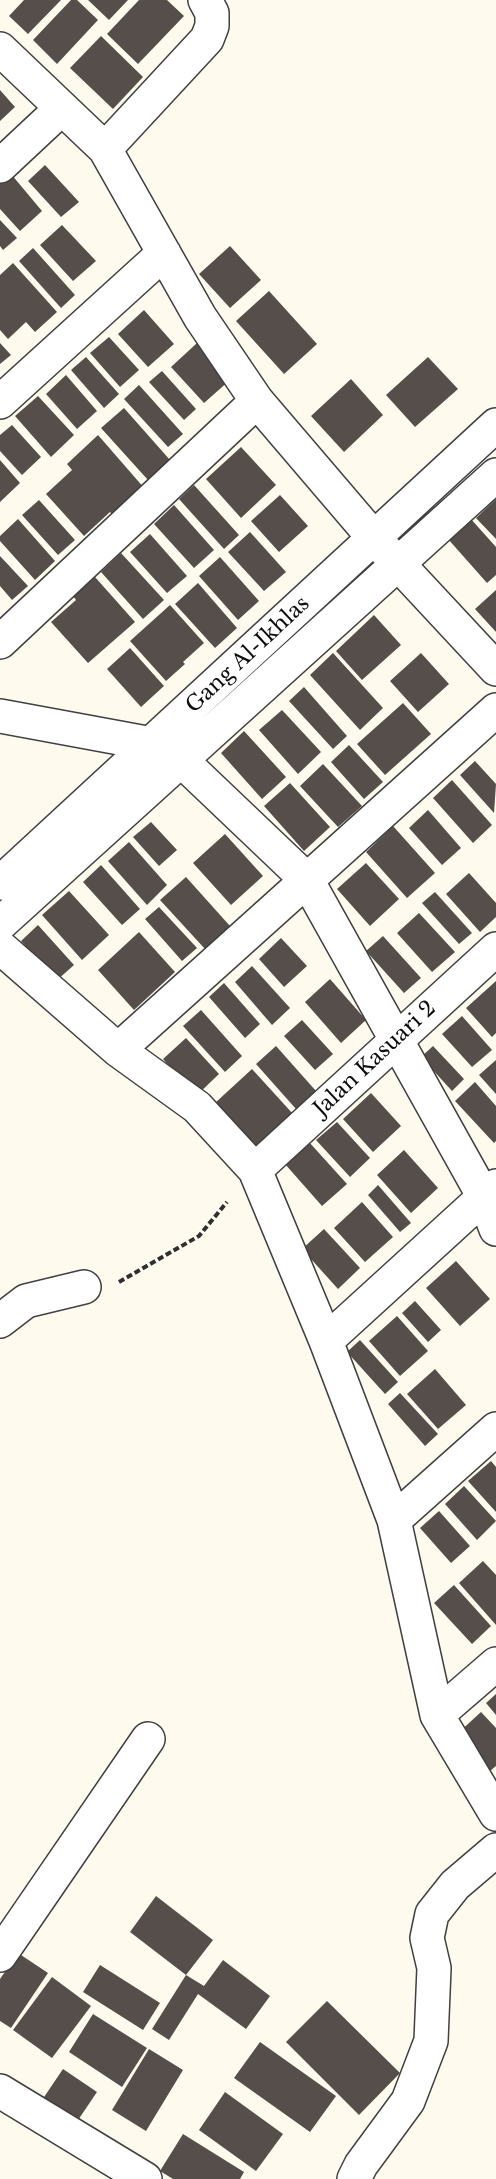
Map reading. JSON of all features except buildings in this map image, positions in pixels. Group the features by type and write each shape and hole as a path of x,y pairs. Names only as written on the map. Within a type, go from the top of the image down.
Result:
{"street":[{"path":"105,149 207,39 212,26 212,13 205,0"},
{"path":"0,49 105,149 200,317 257,401 374,538 496,669"},
{"path":"0,166 62,108"},
{"path":"0,402 164,253"},
{"path":"0,642 257,401"},
{"name":"Gang Al-Ikhlas","path":"0,883 496,426"},
{"name":"Gang Al-Ikhlas","path":"0,924 496,475"},
{"path":"118,1050 496,710"},
{"path":"0,716 152,744 181,760 307,880 397,1040 490,1192 496,1230"},
{"path":"0,948 118,1050 197,1107 255,1170 326,1341 394,1521 437,1715 496,1814"},
{"name":"Jalan Kasuari 2","path":"255,1170 496,949"},
{"path":"326,1341 490,1192"},
{"path":"0,1322 26,1300 84,1287"},
{"path":"394,1521 496,1429"},
{"path":"437,1715 496,1664"},
{"path":"0,1955 148,1739"},
{"path":"354,2179 408,2101 431,2041 434,1968 427,1938 432,1914 455,1885 496,1850"},
{"path":"0,2091 145,2179"}],"path":[{"path":"84,1287 107,1289 199,1236 255,1170"}]}
